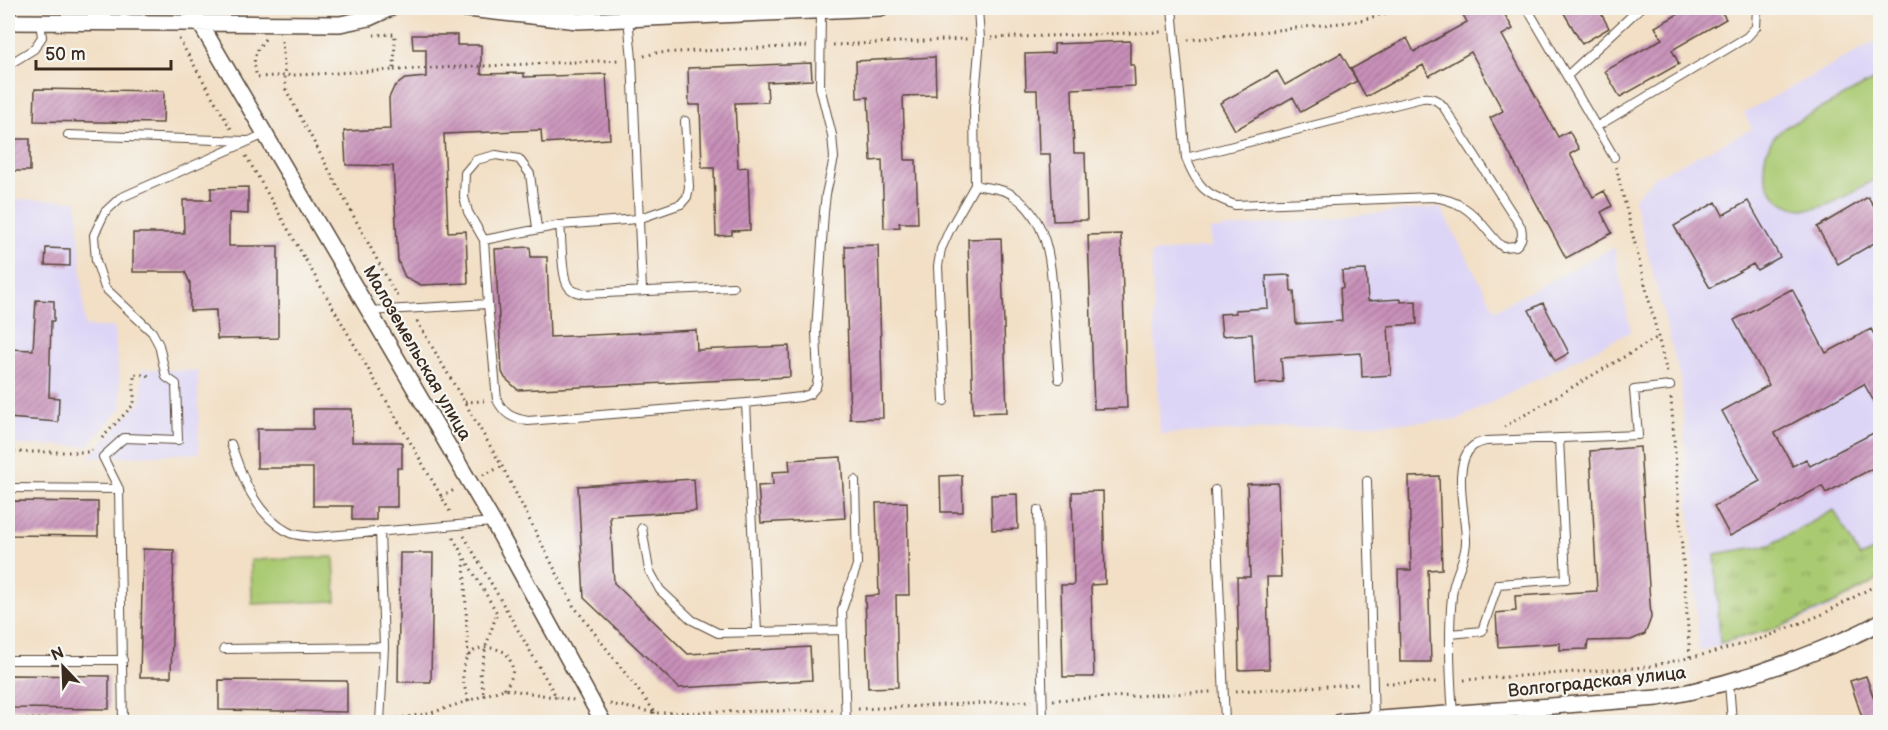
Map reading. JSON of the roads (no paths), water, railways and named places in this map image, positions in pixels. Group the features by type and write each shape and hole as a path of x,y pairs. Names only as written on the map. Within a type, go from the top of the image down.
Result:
{"street":[{"name":"Малоземельская улица","path":"191,8 493,522 603,723"},
{"path":"8,22 340,24 369,18 392,8"},
{"path":"459,8 578,21 628,14 881,8"},
{"name":"Волгоградская улица","path":"1340,723 1658,698 1729,683 1800,658 1881,622"}],"lane":[{"path":"944,401 938,266 941,249 950,229 975,186 974,108 980,39 978,8"},
{"path":"1172,8 1186,158 1194,178 1211,196 1235,206 1432,197 1448,199 1462,205 1475,215 1503,247 1515,246 1521,241 1523,234 1521,227 1443,106 1437,100 1430,98 1422,98 1186,158"},
{"path":"1527,8 1614,157"},
{"path":"1567,76 1640,8"},
{"path":"1596,127 1747,37 1755,27 1757,8"},
{"path":"537,228 530,174 519,159 496,155 476,160 465,173 464,197 468,212 484,240 497,400 503,411 513,418 528,421 746,403 810,394 816,387 818,378 816,332 824,212 834,158 832,135 820,87 821,10"},
{"path":"628,14 642,290"},
{"path":"8,65 34,49 42,37 40,22"},
{"path":"484,240 537,228 638,219 681,204 687,197 689,187 686,121"},
{"path":"68,135 239,143 265,134"},
{"path":"123,723 119,489 102,457 124,438 178,440 176,384 166,376 159,345 152,332 105,288 96,261 94,235 105,212 120,198 239,143"},
{"path":"975,186 1008,192 1022,202 1046,238 1051,259 1059,379"},
{"path":"560,225 565,277 568,286 576,292 585,294 733,287"},
{"path":"369,311 488,304"},
{"path":"1453,714 1450,634 1454,579 1464,561 1466,543 1461,473 1466,457 1473,446 1486,441 1638,435 1634,390 1670,386"},
{"path":"746,403 757,632"},
{"path":"1450,634 1482,631 1498,584 1566,579 1558,438"},
{"path":"231,444 243,482 272,520 290,533 315,537 493,522"},
{"path":"846,723 842,610 857,565 855,480"},
{"path":"1367,481 1374,721"},
{"path":"8,488 119,489"},
{"path":"1215,490 1226,723"},
{"path":"1038,510 1043,723"},
{"path":"642,528 649,570 660,590 692,620 718,633 842,630"},
{"path":"380,531 384,647 380,722"},
{"path":"224,649 384,647"},
{"path":"8,660 123,660"},
{"path":"1729,683 1732,723"}]}
